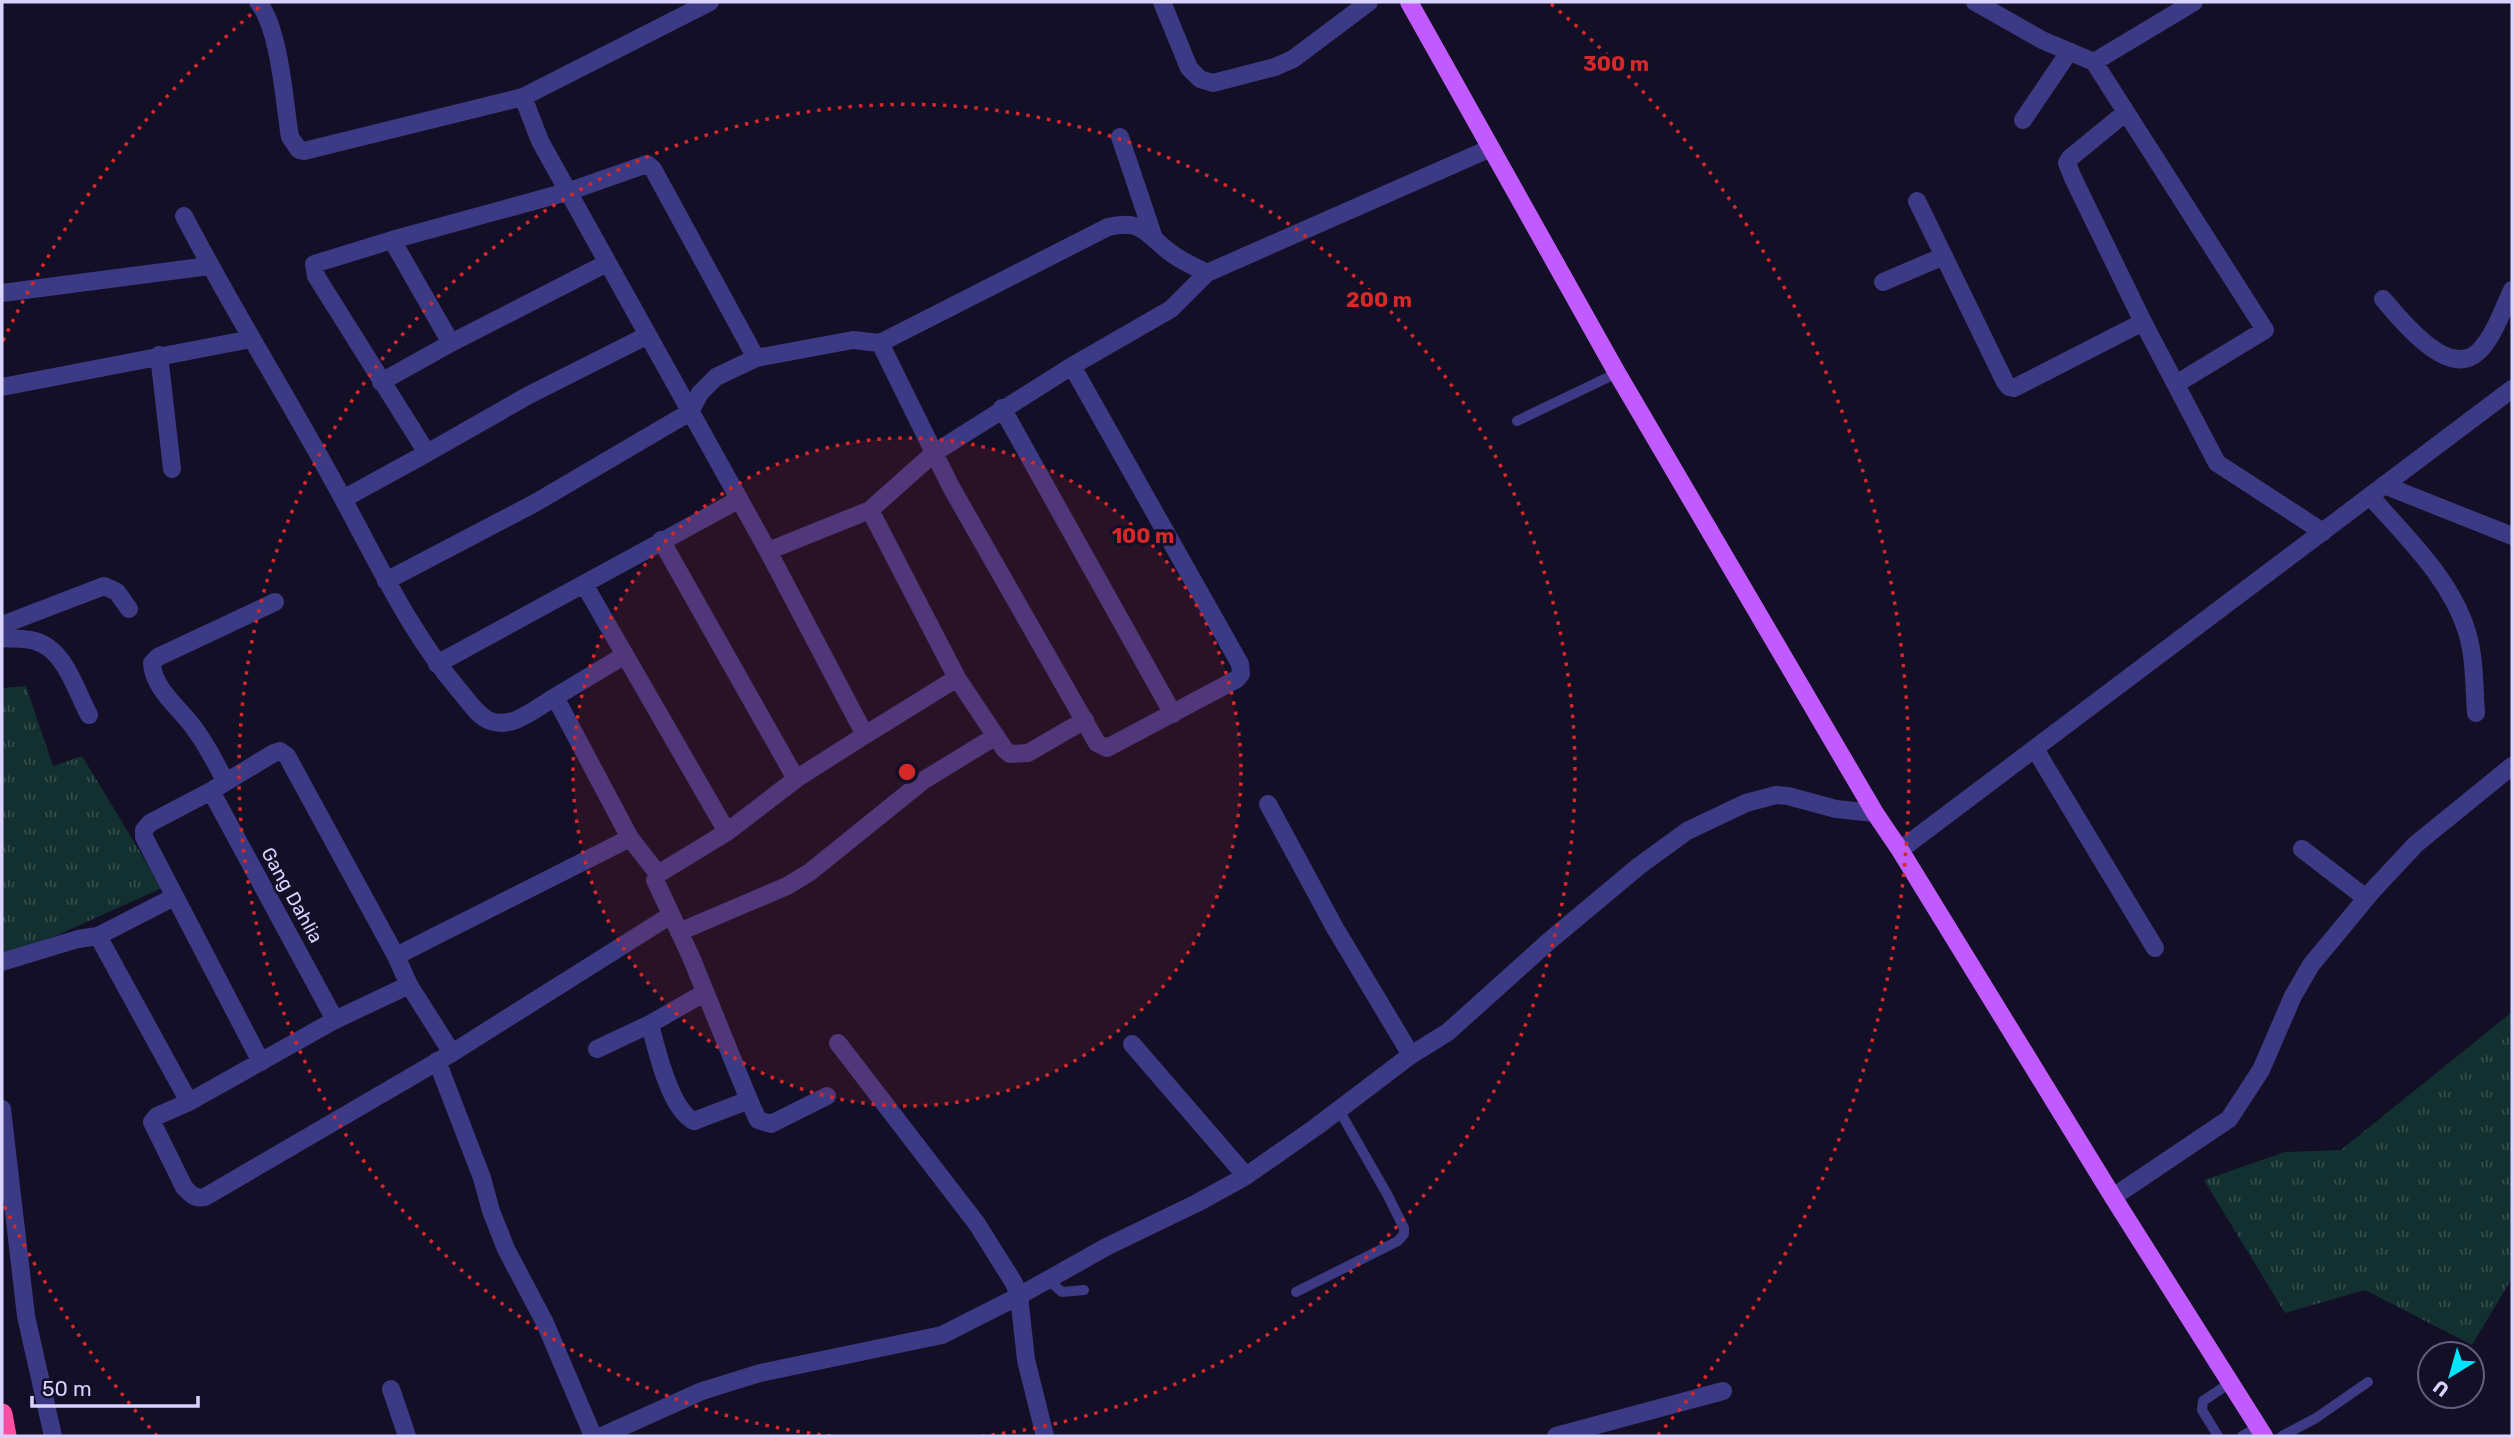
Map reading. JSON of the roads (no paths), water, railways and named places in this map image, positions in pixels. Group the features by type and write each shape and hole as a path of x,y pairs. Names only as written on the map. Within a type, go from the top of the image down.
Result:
{"highway":[{"path":"2,1414 6,1436"}],"main road":[{"path":"1409,2 1617,373 1877,816 2262,1432"}],"street":[{"path":"258,2 270,20 275,38 290,137 299,150 311,150 523,97 710,2"},
{"path":"1162,2 1189,68 1200,79 1213,83 1275,67 1293,59 1369,2"},
{"path":"1975,2 2042,40 2094,62 2265,330 2176,384"},
{"path":"2094,62 2194,2"},
{"path":"2023,120 2069,52"},
{"path":"523,97 540,141 768,551 865,735"},
{"path":"2125,113 2067,163 2143,322 2217,463 2323,532"},
{"path":"1120,136 1153,234 1167,250 1207,273"},
{"path":"768,551 870,510 934,453 1002,408 1171,309 1207,273 1491,148"},
{"path":"427,453 314,270 314,264 319,261 570,191 647,164 653,169 756,358"},
{"path":"1917,201 2005,382 2010,387 2143,322"},
{"path":"184,216 209,266 343,499 419,639 476,711 490,721 502,723 515,720 625,655"},
{"path":"386,581 535,503 690,412 701,393 716,377 756,358 853,340 880,343 1108,227 1128,223 1153,234"},
{"path":"392,240 451,343"},
{"path":"1883,282 1944,256"},
{"path":"381,382 607,263"},
{"path":"2,293 209,266"},
{"path":"2383,299 2415,337 2448,356 2465,359 2477,353 2486,342 2512,290"},
{"path":"343,499 530,395 648,334"},
{"path":"2,387 251,339"},
{"path":"880,343 934,453 1097,743 1107,748 1237,679 1241,674 1240,664 1072,366"},
{"path":"159,355 172,469"},
{"path":"1896,844 2035,749 2512,389"},
{"path":"1002,408 1173,714"},
{"path":"2377,491 2512,536"},
{"path":"2377,491 2455,601 2472,651 2476,713"},
{"path":"437,664 738,500"},
{"path":"870,510 957,678 1005,750 1010,754 1028,753 1085,720"},
{"path":"661,540 796,779"},
{"path":"584,584 727,832"},
{"path":"2,625 104,586 117,592 129,609"},
{"name":"Gang Dahlia","path":"275,602 158,657 152,663 153,671 165,693 197,730 218,786 335,1020"},
{"path":"2,638 33,640 49,648 61,660 89,715"},
{"path":"827,1096 771,1124 758,1120 655,880 658,874 727,832 796,779 957,678"},
{"path":"555,697 630,838 658,874"},
{"path":"679,932 787,886 810,872 924,780 996,736"},
{"path":"2035,749 2155,948"},
{"path":"261,1062 174,897 144,837 144,830 150,822 274,753 284,752 396,956 444,1057 491,1211 506,1248 545,1323 593,1436"},
{"path":"2113,1197 2229,1119 2260,1070 2293,996 2311,965 2366,898 2417,844 2512,766"},
{"path":"602,1436 702,1391 725,1384 829,1357 942,1335 1197,1203 1245,1175 1339,1110 1411,1055 1448,1032 1548,942 1639,866 1687,831 1746,803 1776,795 1877,816"},
{"path":"1268,804 1335,928 1411,1055"},
{"path":"396,956 630,838"},
{"path":"2302,849 2366,898"},
{"path":"2,962 78,939 98,936 174,897"},
{"path":"409,985 335,1020 189,1102 157,1116 152,1122 189,1193 199,1198 205,1197 444,1057 671,915"},
{"path":"98,936 189,1102"},
{"path":"597,1049 650,1024 704,993"},
{"path":"650,1024 662,1069 683,1114 688,1118 694,1121 749,1100"},
{"path":"838,1043 977,1224 1005,1267 1019,1296 1026,1360 1045,1436"},
{"path":"1132,1044 1245,1175"},
{"path":"2,1109 26,1316 52,1436"},
{"path":"391,1389 407,1436"},
{"path":"1556,1436 1723,1391"}],"lane":[{"path":"1517,421 1617,373"},
{"path":"1296,1292 1398,1241 1404,1234 1404,1228 1387,1194 1339,1110"},
{"path":"1047,1279 1062,1292 1084,1290"},
{"path":"2282,1436 2316,1418 2368,1382"},
{"path":"2218,1436 2201,1405 2230,1383"},
{"path":"2242,1436 2262,1432"}]}
